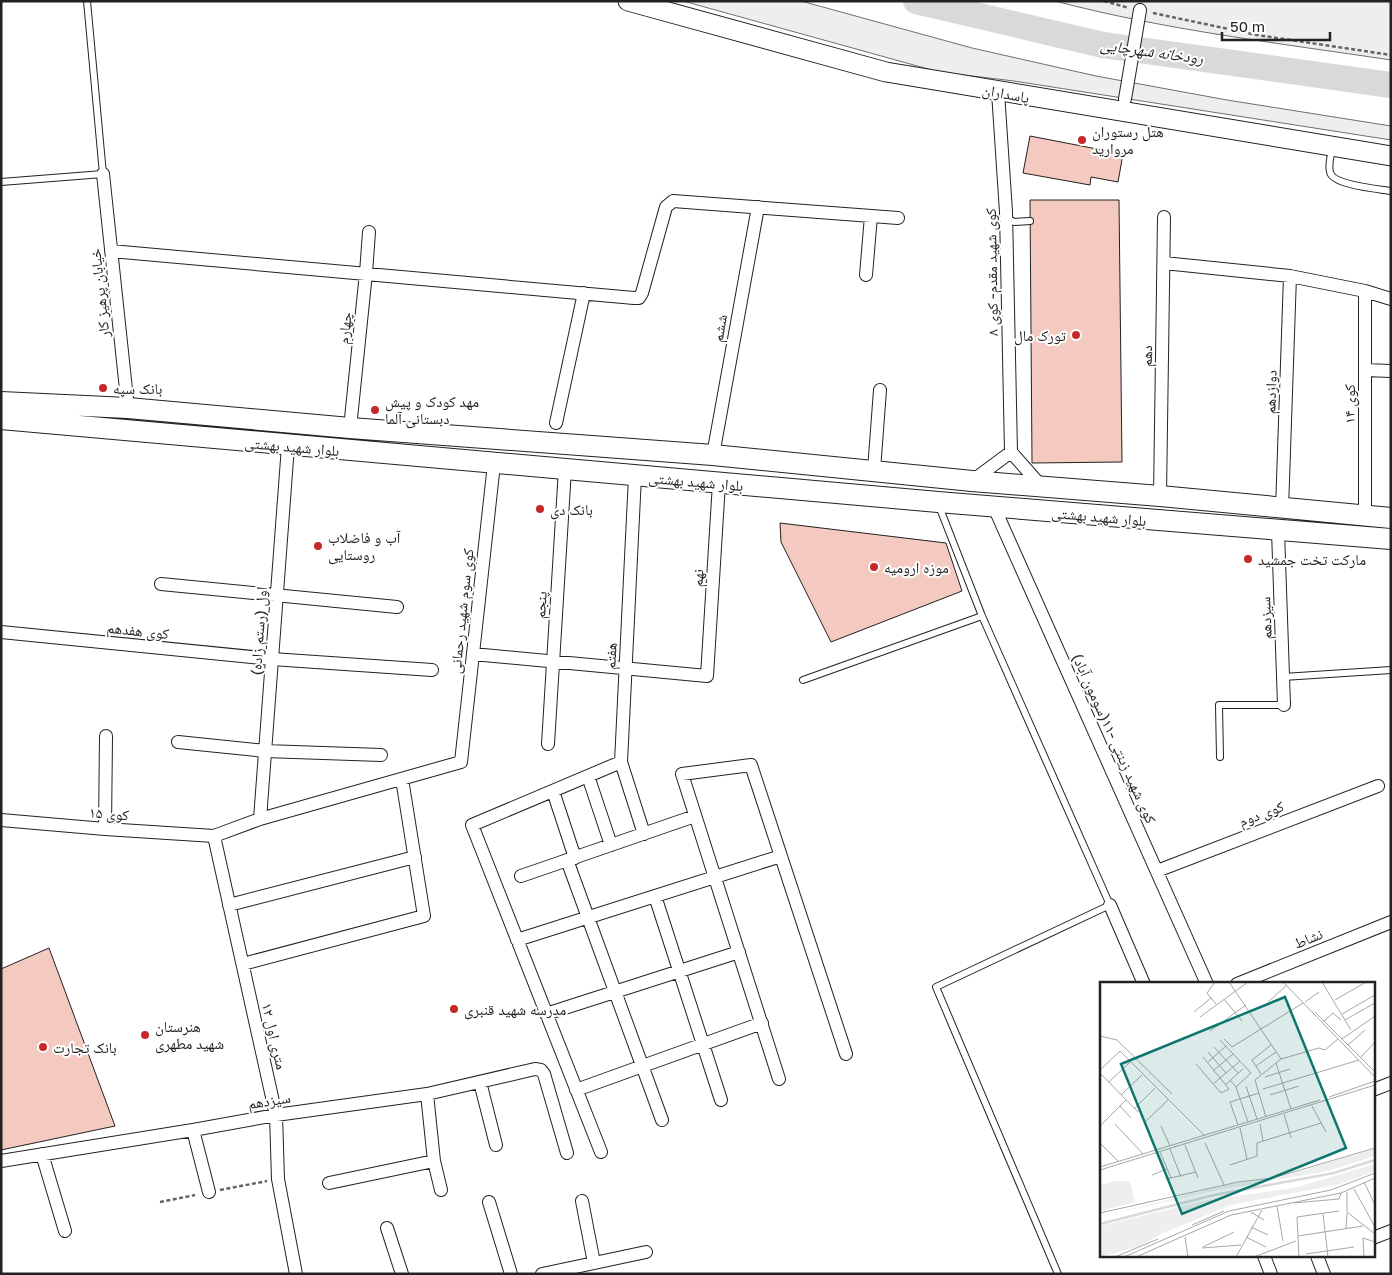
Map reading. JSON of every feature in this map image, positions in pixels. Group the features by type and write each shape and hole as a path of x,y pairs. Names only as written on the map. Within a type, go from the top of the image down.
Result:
{"main road":[{"name":"پاسداران","path":"628,1 886,72 1391,156"},
{"name":"بلوار شهید بهشتی","path":"1,402 128,408 350,428 713,455 972,481 1160,496 1391,518"},
{"name":"بلوار شهید بهشتی","path":"1,419 494,464 1391,539"}],"street":[{"path":"1125,99 1140,10"},
{"name":"کوی شهید مقدم- کوی ۸","path":"998,92 1006,212 1011,452"},
{"name":"خیابان پرهیز کار","path":"103,174 128,408"},
{"path":"111,251 639,298 666,207 673,201 898,218"},
{"name":"ششم","path":"713,455 758,207"},
{"path":"866,275 871,216"},
{"name":"دهم","path":"1160,496 1164,217"},
{"name":"چهارم","path":"350,428 369,232"},
{"path":"1164,263 1290,276 1365,291 1391,299"},
{"name":"دوازدهم","path":"1282,508 1290,276"},
{"name":"کوی ۱۴","path":"1365,291 1365,516"},
{"path":"556,423 584,293"},
{"path":"1365,370 1391,371"},
{"path":"874,470 880,390"},
{"name":"اول (رستم زاده)","path":"260,819 288,446"},
{"path":"972,481 1011,452 1041,486"},
{"name":"کوی سوم شهید رحمانی","path":"402,779 461,762 494,464"},
{"name":"پنجم","path":"548,744 566,469"},
{"name":"هفتم","path":"635,476 621,762 644,834"},
{"name":"نهم","path":"626,668 707,676 719,483"},
{"name":"کوی شهید زینتی -۱۱(سومون آباد)","path":"994,506 1206,982"},
{"name":"سیزدهم","path":"1278,531 1284,705"},
{"path":"160,584 396,607"},
{"name":"کوی هفدهم","path":"1,632 272,659 432,670"},
{"path":"473,654 626,668"},
{"path":"104,830 106,736"},
{"path":"178,742 265,751 381,755"},
{"path":"601,1152 472,825 621,762"},
{"path":"780,1079 682,774 751,765 846,1054"},
{"path":"588,776 612,845"},
{"path":"214,836 260,819 402,779 424,916 243,964"},
{"name":"کوی دوم","path":"1157,871 1378,786"},
{"path":"553,791 588,918 662,1120"},
{"path":"521,876 696,816"},
{"name":"کوی ۱۵","path":"1,820 104,830 214,836"},
{"name":"۱۲ متری اول","path":"214,836 276,1115 278,1179 296,1274"},
{"path":"517,940 781,856"},
{"path":"230,904 414,857"},
{"path":"655,896 720,1100"},
{"path":"1110,905 1143,982"},
{"name":"نشاط","path":"1242,982 1391,922"},
{"path":"546,1014 739,952"},
{"path":"576,1090 762,1024"},
{"name":"سیزدهم","path":"1,1161 276,1115 427,1094 535,1069 541,1070 544,1074 567,1153"},
{"path":"480,1082 496,1145"},
{"path":"1374,1090 1391,1083"},
{"path":"427,1094 434,1161 441,1190"},
{"path":"193,1130 209,1192"},
{"path":"42,1154 65,1231"},
{"path":"329,1183 434,1161"},
{"path":"582,1201 594,1263"},
{"path":"489,1202 510,1274"},
{"path":"387,1228 402,1274"},
{"path":"1374,1238 1391,1231"},
{"path":"542,1274 646,1252"},
{"path":"1265,1258 1271,1274"},
{"path":"1322,1258 1324,1274"}],"lane":[{"path":"1,182 103,174 87,1"},
{"path":"1332,147 1330,172 1333,178 1391,191"},
{"path":"1006,212 1009,220 1014,222 1030,222"},
{"path":"938,502 982,616 1110,905 936,987 1058,1274"},
{"path":"803,680 982,616"},
{"path":"1283,677 1391,670"},
{"path":"1220,758 1219,705 1284,705"}],"path":[{"path":"1104,1 1257,35 1391,55"}],"shaded area":[{"path":"683,1 801,1 972,48 1096,76 1227,100 1391,126 1391,140 1014,81 939,72"},
{"path":"1055,1 1391,1 1391,60 1180,28"}],"building":[{"path":"1030,136 1123,154 1118,182 1091,177 1090,185 1023,173"},
{"name":"تورک مال","path":"1030,200 1119,200 1122,462 1032,463"},
{"name":"موزه ارومیه","path":"780,523 946,543 962,591 831,642 781,542"},
{"name":"بانک تجارت","path":"49,948 115,1126 1,1150 1,969"}],"waterway":[{"name":"رودخانه شهرچایی","path":"916,1 1103,45 1391,85"}],"place":[{"name":"هتل رستوران مروارید","path":"1082,140"},
{"name":"تورک مال","path":"1076,335"},
{"name":"بانک سپه","path":"103,388"},
{"name":"مهد کودک و پیش دبستانی آلما","path":"375,410"},
{"name":"بانک دی","path":"540,509"},
{"name":"آب و فاضلاب روستایی","path":"318,546"},
{"name":"مارکت تخت جمشید","path":"1248,559"},
{"name":"موزه ارومیه","path":"874,567"},
{"name":"مدرسه شهید قنبری","path":"454,1009"},
{"name":"هنرستان شهید مطهری","path":"145,1035"},
{"name":"بانک تجارت","path":"43,1047"}]}
